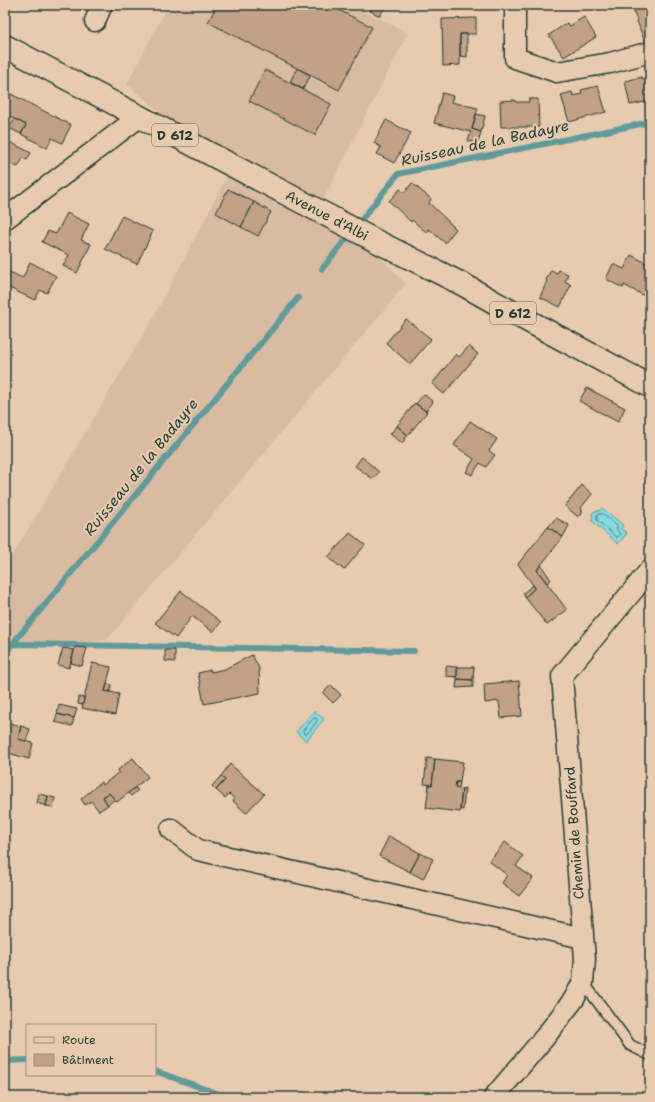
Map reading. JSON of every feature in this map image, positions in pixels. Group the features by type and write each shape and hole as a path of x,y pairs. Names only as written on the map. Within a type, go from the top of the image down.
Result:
{"main road":[{"name":"Avenue d'Albi","path":"5,46 376,241 462,284 650,386"}],"street":[{"path":"515,5 515,58 557,72 610,63 650,52"},
{"path":"5,219 139,117"},
{"name":"Chemin de Bouffard","path":"494,1097 560,1020 574,1000 582,982 585,959 562,676 650,570"},
{"path":"171,829 198,850 574,936 582,935"}],"lane":[{"path":"582,982 630,1045 650,1055"}],"shaded area":[{"path":"168,5 352,5 408,33 323,200 406,284 107,640 13,648 5,641 5,568 152,320 229,173 127,84"}],"water":[{"path":"602,508 623,525 621,529 627,533 618,544 591,520 593,518 592,513 599,511"},
{"path":"314,711 324,719 306,741 296,732"}],"building":[{"path":"217,5 329,5 372,27 339,90 208,22"},
{"path":"373,5 385,6 380,16 370,11"},
{"path":"639,5 650,5 650,38 644,40 632,7"},
{"path":"584,17 596,37 564,57 549,35 567,23 570,26"},
{"path":"476,18 476,34 460,34 460,65 443,66 442,19"},
{"path":"460,34 467,34 467,57 460,56"},
{"path":"297,68 311,75 303,89 290,82"},
{"path":"265,70 331,104 315,135 249,101"},
{"path":"642,77 642,79 650,78 650,101 630,105 625,81"},
{"path":"598,86 606,112 569,122 561,95 572,92 573,96 582,94 581,90"},
{"path":"442,93 453,96 451,102 478,108 472,129 481,132 478,143 468,141 471,132 434,123"},
{"path":"11,94 71,125 62,143 52,138 47,148 21,134 26,125 5,114 5,107"},
{"path":"529,99 538,99 539,127 501,127 500,101 515,100 516,102 529,102"},
{"path":"476,114 485,116 481,132 472,129"},
{"path":"15,119 26,125 21,134 9,128"},
{"path":"386,120 411,133 394,163 377,154 381,147 374,143"},
{"path":"10,142 31,153 27,160 23,158 18,167 11,164 5,175 5,148"},
{"path":"5,175 9,177 5,183"},
{"path":"412,183 431,199 429,203 456,229 445,243 429,229 427,233 412,220 411,222 389,201 400,189 404,193"},
{"path":"228,189 254,202 241,227 216,213"},
{"path":"254,202 271,212 258,236 241,227"},
{"path":"67,213 89,224 81,240 91,244 77,273 63,266 69,255 42,242 48,231 56,234"},
{"path":"122,216 153,231 137,264 105,249"},
{"path":"631,255 650,265 650,299 624,285 623,288 606,279 613,264 624,269"},
{"path":"30,262 56,276 47,293 40,290 35,300 5,286 5,270 23,278"},
{"path":"551,270 557,273 559,270 568,274 565,281 571,285 560,307 540,297"},
{"path":"406,319 431,339 410,364 386,343"},
{"path":"469,346 478,354 444,394 432,384 456,354 459,357"},
{"path":"587,388 625,408 618,422 579,401"},
{"path":"424,394 433,402 426,411 416,404"},
{"path":"415,403 427,412 408,435 397,426"},
{"path":"470,421 497,439 489,451 495,455 486,467 480,463 472,475 466,472 474,459 454,445"},
{"path":"397,426 408,435 402,443 390,434"},
{"path":"362,457 379,472 373,479 355,466"},
{"path":"582,485 592,494 581,508 582,514 577,516 565,506"},
{"path":"556,518 569,525 563,537 548,527"},
{"path":"548,527 563,537 537,570 567,610 547,625 525,597 535,588 518,564"},
{"path":"350,533 365,545 344,570 328,557"},
{"path":"541,565 551,580 547,583 537,570"},
{"path":"533,585 535,588 525,597 523,593"},
{"path":"181,591 221,622 213,632 192,616 176,638 155,623"},
{"path":"75,647 87,648 82,666 71,663"},
{"path":"63,648 74,650 69,668 58,665"},
{"path":"165,650 175,650 175,662 165,661"},
{"path":"252,655 259,668 260,693 204,704 198,673 225,669"},
{"path":"92,663 111,667 105,691 119,694 115,715 82,708"},
{"path":"446,666 457,667 457,677 446,676"},
{"path":"457,667 474,667 473,680 457,679"},
{"path":"457,679 473,680 473,687 456,688"},
{"path":"519,681 522,716 501,718 499,701 485,703 484,684"},
{"path":"107,684 112,685 110,692 105,691"},
{"path":"331,685 341,695 333,703 323,693"},
{"path":"79,697 84,698 83,705 78,704"},
{"path":"59,705 77,709 74,718 57,714"},
{"path":"57,714 74,718 72,726 55,722"},
{"path":"6,722 21,726 18,739 33,743 29,759 5,752"},
{"path":"21,726 30,729 26,741 18,739"},
{"path":"133,758 148,777 117,802 109,793 103,797 108,805 99,811 91,801 85,805 81,799 101,782 103,785"},
{"path":"427,758 435,759 432,785 424,784"},
{"path":"435,759 463,762 460,782 456,782 455,788 462,789 460,812 426,808 429,784 432,785"},
{"path":"230,764 264,794 246,813 233,801 235,799 229,794 225,798 216,790 225,780 221,776"},
{"path":"221,776 225,780 216,790 212,786"},
{"path":"456,782 460,782 459,788 455,788"},
{"path":"135,788 138,790 131,796 128,793"},
{"path":"465,788 463,810 460,809 462,789"},
{"path":"109,793 115,799 108,805 103,797"},
{"path":"39,794 48,796 46,806 37,803"},
{"path":"48,796 55,798 53,807 46,806"},
{"path":"389,836 420,853 410,872 379,856"},
{"path":"505,842 523,856 516,866 533,878 519,896 502,883 507,875 489,861"},
{"path":"420,853 433,859 423,879 410,872"}],"waterway":[{"name":"Ruisseau de la Badayre","path":"322,269 398,174 650,122"},
{"name":"Ruisseau de la Badayre","path":"5,653 298,298"},
{"path":"13,644 414,651"},
{"path":"5,1061 26,1060"},
{"path":"156,1071 227,1097"}]}
